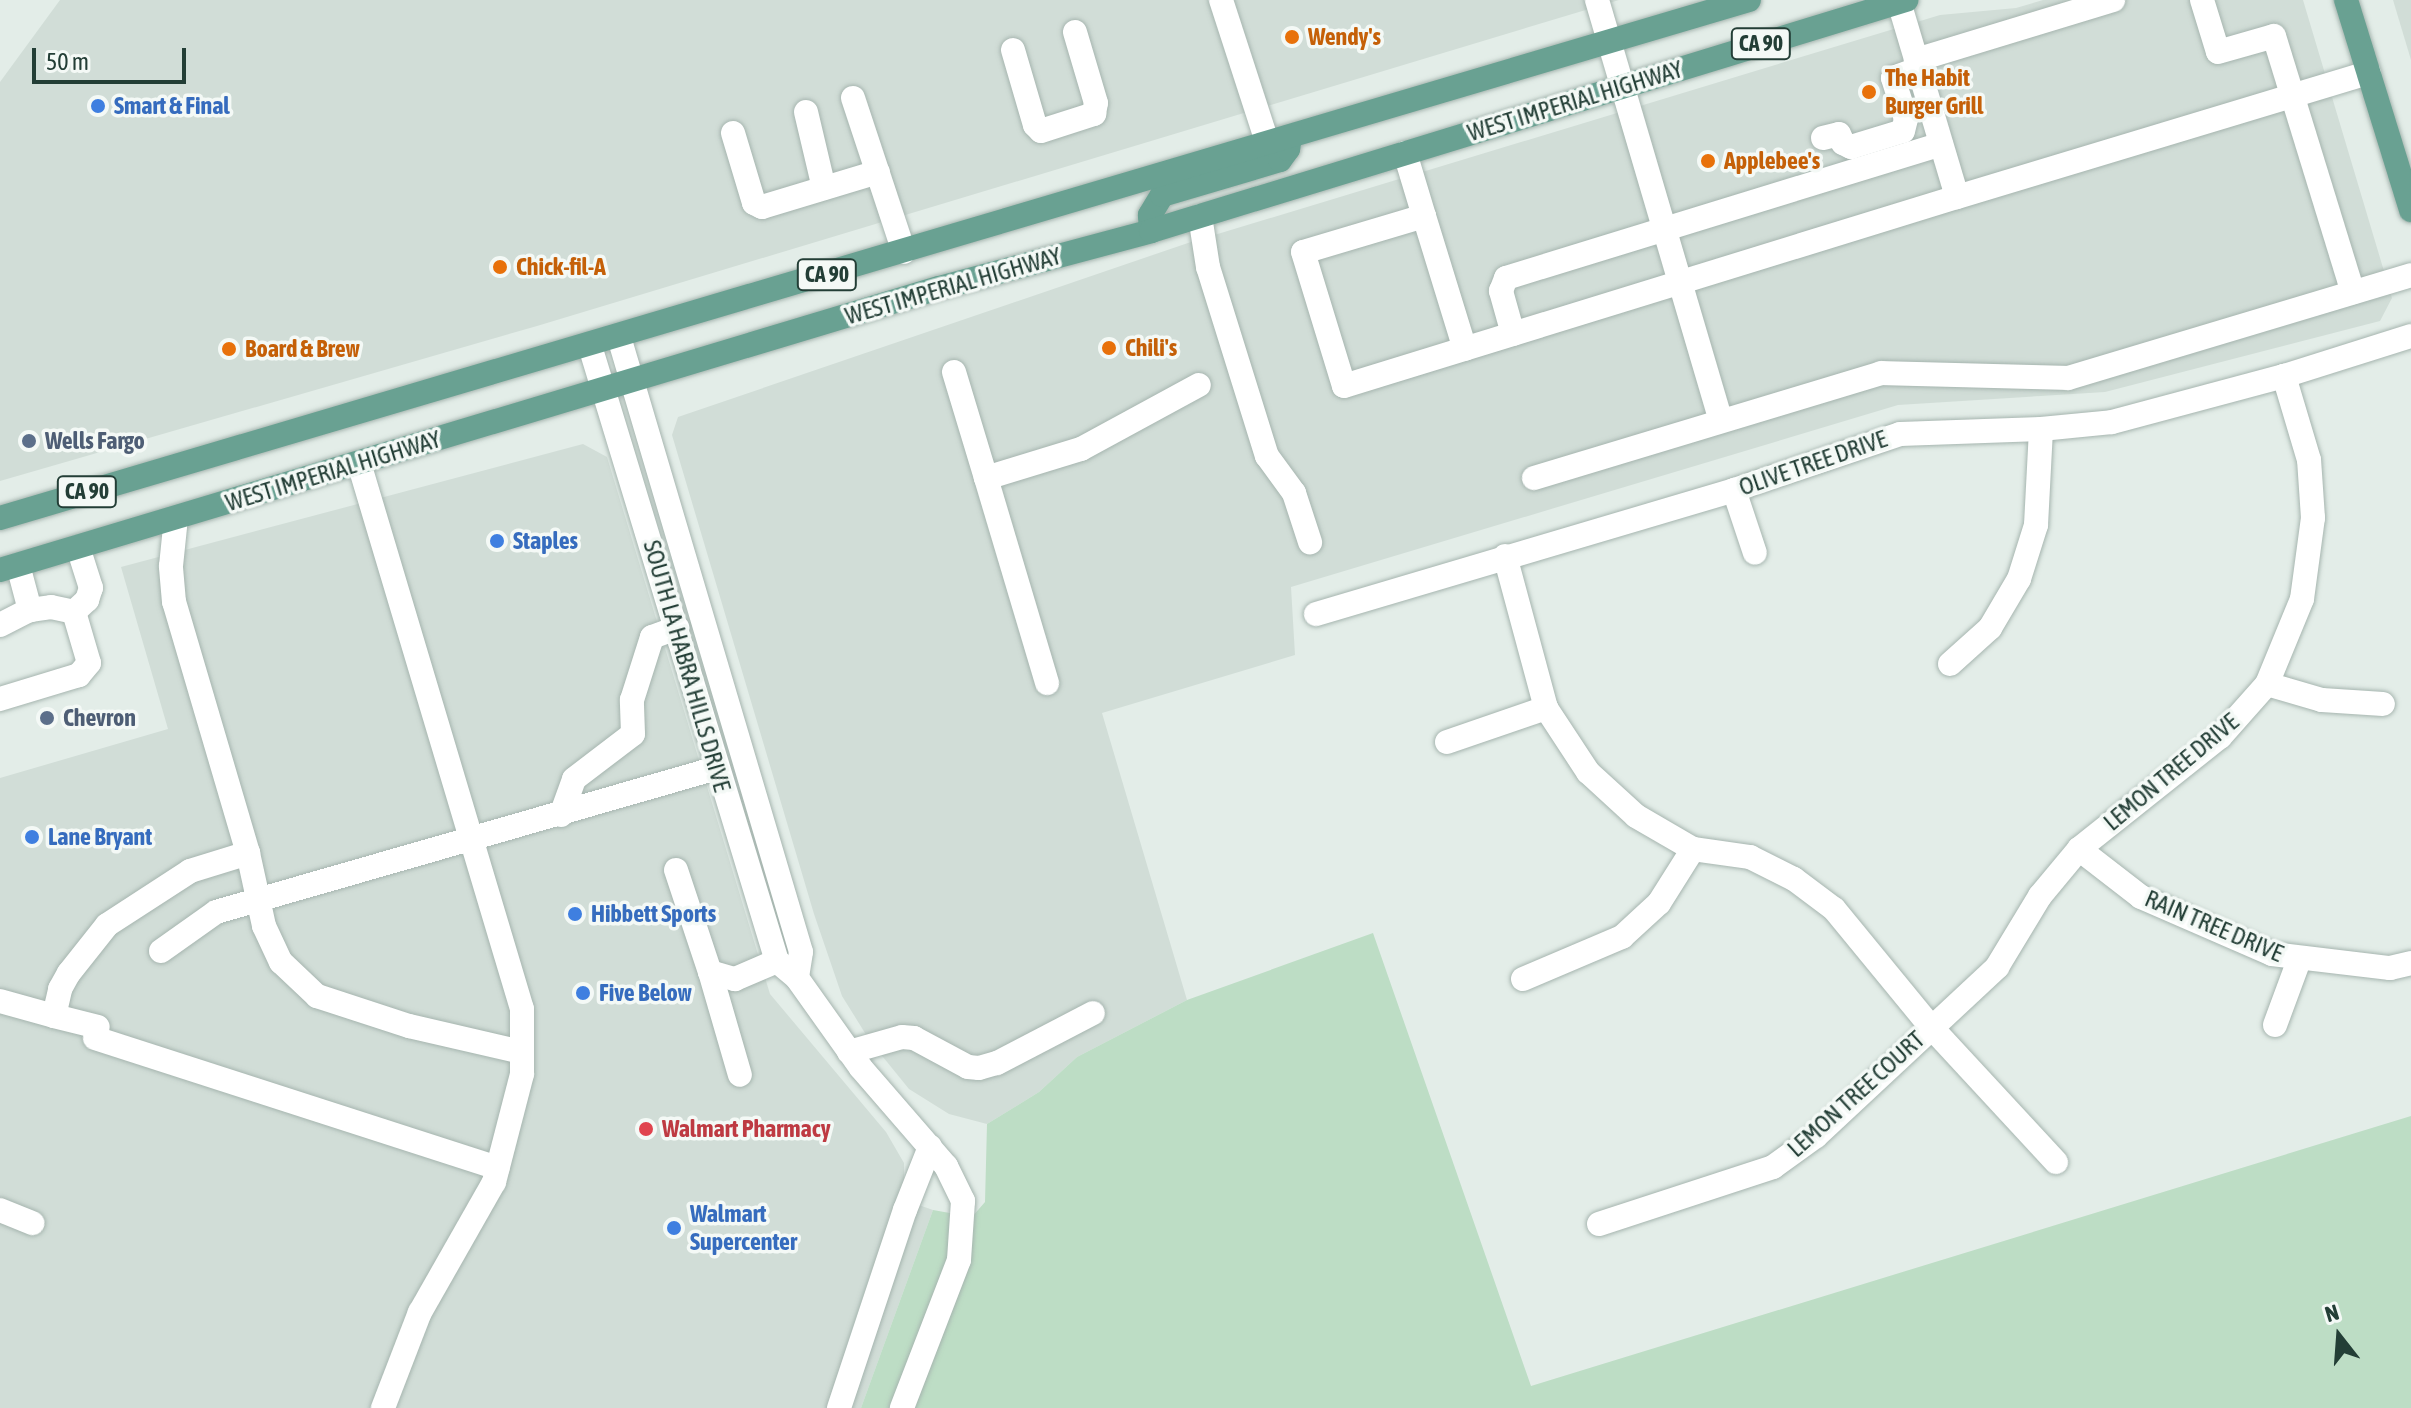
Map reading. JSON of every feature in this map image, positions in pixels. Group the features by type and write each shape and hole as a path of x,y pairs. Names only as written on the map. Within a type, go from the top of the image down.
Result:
{"main road":[{"name":"WEST IMPERIAL HIGHWAY","path":"0,518 1279,142 1749,0"},
{"path":"2346,0 2411,210"},
{"name":"WEST IMPERIAL HIGHWAY","path":"9,568 939,288 1151,231 1903,1"},
{"path":"1151,231 1150,215 1162,195 1280,160 1288,149 1279,142"}],"street":[{"path":"1221,0 1279,142"},
{"path":"1597,0 1721,420"},
{"path":"1823,138 1839,134 1843,143 1851,147 1903,131 1906,119 1893,78 1917,65 2113,0"},
{"path":"2202,0 2218,52 2274,36 2353,292"},
{"path":"1903,1 1917,65 1957,197"},
{"path":"1013,50 1035,125 1041,131 1094,114 1096,103 1075,32"},
{"path":"1424,216 1303,252 1344,386 2369,73"},
{"path":"853,98 904,252"},
{"path":"806,112 824,188"},
{"path":"733,133 754,203 762,207 878,172"},
{"path":"1513,334 1501,291 1506,278 1941,144"},
{"path":"1405,153 1465,349"},
{"path":"1200,216 1208,267 1267,456 1294,493 1310,542"},
{"path":"1534,478 1881,373 2068,378 2411,275"},
{"name":"OLIVE TREE DRIVE","path":"1316,614 1734,490 1900,434 2041,429 2112,422 2284,376 2411,336"},
{"name":"SOUTH LA HABRA HILLS DRIVE","path":"619,337 801,952 797,978"},
{"name":"SOUTH LA HABRA HILLS DRIVE","path":"590,346 777,961"},
{"path":"954,372 1047,683"},
{"name":"LEMON TREE DRIVE","path":"1931,1027 1997,967 2040,896 2079,849 2220,737 2267,684 2302,599 2313,518 2309,460 2284,376"},
{"path":"986,478 1081,449 1199,385"},
{"path":"1950,664 1990,628 2019,579 2036,525 2041,429"},
{"path":"359,463 522,1009 522,1074 498,1168 478,1216 420,1312 383,1408"},
{"path":"1734,490 1755,553"},
{"path":"176,518 171,566 174,602 248,853 264,926 281,962 317,996 409,1026 522,1052"},
{"path":"74,612 87,600 91,588 78,547"},
{"path":"1505,556 1546,708 1588,772 1636,816 1693,849 1750,857 1794,879 1834,909 1931,1027 2056,1162"},
{"path":"9,568 30,610"},
{"path":"0,625 30,610 51,607 74,612"},
{"path":"0,699 53,686 86,670 88,654 74,612"},
{"path":"561,815 574,779 633,734 632,700 652,637 677,628"},
{"path":"2267,684 2322,700 2383,704"},
{"path":"1447,742 1546,708"},
{"path":"161,951 216,912 717,768"},
{"path":"1523,979 1622,937 1659,903 1693,849"},
{"name":"RAIN TREE DRIVE","path":"2079,849 2141,897 2272,954 2299,960 2390,968 2411,963"},
{"path":"54,1016 65,981 107,925 190,871 248,853"},
{"path":"676,870 740,1075"},
{"path":"2275,1025 2299,960"},
{"path":"710,972 735,979 777,961 797,978 849,1052 946,1166 963,1201 959,1260 902,1408"},
{"path":"0,1001 54,1016 498,1168"},
{"path":"849,1052 902,1037 914,1038 968,1067 979,1068 997,1063 1093,1013"},
{"name":"LEMON TREE COURT","path":"1599,1224 1773,1167 1816,1136 1931,1027"},
{"path":"839,1408 905,1210 930,1147"},
{"path":"0,1210 33,1223"}],"shaded area":[{"path":"60,0 1619,0 537,326 0,481 0,82"},
{"path":"2043,0 2303,0 2392,298 2380,321 2105,392 1898,405 1291,587 1295,655 1102,713 1187,1000 1077,1057 1039,1092 987,1124 949,1114 909,1089 870,1041 842,996 814,914 672,435 678,417 1188,243 1940,15 2016,8"},
{"path":"2393,0 2411,0 2411,60"},
{"path":"583,444 607,457 770,994 886,1132 904,1163 904,1178 913,1203 933,1210 861,1408 0,1408 0,778 168,729 121,567"}],"green space":[{"path":"1373,933 1531,1386 2411,1116 2411,1408 861,1408 933,1210 972,1217 985,1202 987,1124 1039,1092 1077,1057 1187,1000"}],"place":[{"name":"Wendy's","path":"1292,37"},
{"name":"The Habit Burger Grill","path":"1869,92"},
{"name":"Smart & Final","path":"98,106"},
{"name":"Applebee's","path":"1708,161"},
{"name":"Chick-fil-A","path":"500,267"},
{"name":"Chili's","path":"1109,348"},
{"name":"Board & Brew","path":"229,349"},
{"name":"Wells Fargo","path":"29,441"},
{"name":"Staples","path":"497,541"},
{"name":"Chevron","path":"47,718"},
{"name":"Lane Bryant","path":"32,837"},
{"name":"Hibbett Sports","path":"575,914"},
{"name":"Five Below","path":"583,993"},
{"name":"Walmart Pharmacy","path":"646,1129"},
{"name":"Walmart Supercenter","path":"674,1228"}]}
